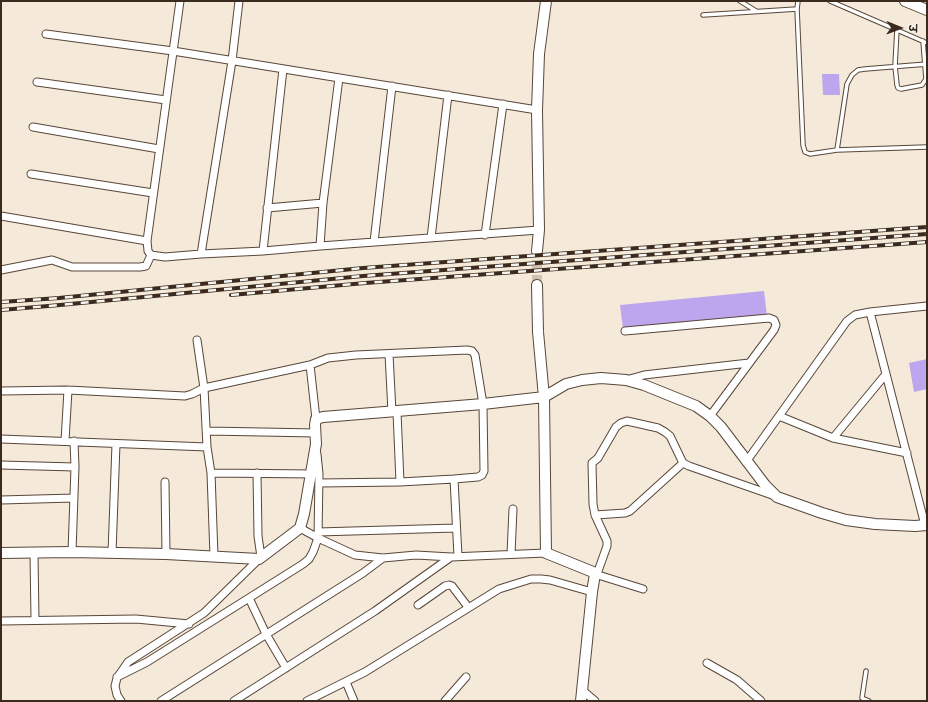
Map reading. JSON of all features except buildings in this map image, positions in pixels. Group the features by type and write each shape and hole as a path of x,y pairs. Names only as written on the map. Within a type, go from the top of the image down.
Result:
{"street":[{"path":"151,255 148,251 147,241 180,1"},
{"path":"201,254 232,61 239,1"},
{"path":"537,251 539,230 537,110 539,54 546,1"},
{"path":"905,1 927,10"},
{"path":"46,34 173,51 537,110"},
{"path":"263,251 283,69"},
{"path":"320,246 323,203 339,78"},
{"path":"37,82 166,100"},
{"path":"374,242 392,86"},
{"path":"431,238 448,95"},
{"path":"485,234 503,104"},
{"path":"33,127 159,149"},
{"path":"31,174 154,193"},
{"path":"267,208 323,203"},
{"path":"1,216 147,241"},
{"path":"151,255 165,257 263,251 539,230"},
{"path":"1,270 52,260 72,267 140,267 146,266 151,255"},
{"path":"537,285 538,332 544,397 546,552"},
{"path":"746,462 847,321 855,315 870,312 927,306"},
{"path":"581,701 592,592 596,574 607,546 607,541 595,515 593,504 592,463 598,458 616,427 621,423 627,421 658,428 665,432 670,436 683,463 689,466 822,513 846,520 875,524 915,526 926,525 870,312"},
{"path":"625,331 769,318 774,320 776,326 774,330 710,416"},
{"path":"197,340 204,388 207,447 211,473 214,556"},
{"path":"1,391 68,390 185,396 204,388 310,365 328,358 467,350 472,351 475,355 483,404 484,471 482,475 478,477 400,482 319,483"},
{"path":"389,354 400,482"},
{"path":"626,380 644,375 749,363"},
{"path":"121,701 117,695 115,686 117,678 128,662 204,613 260,558 300,528 315,474 316,419 310,365"},
{"path":"833,438 886,374"},
{"path":"316,419 323,417 395,412 544,397 566,384 582,380 601,378 626,380 644,385 696,406 710,416 721,427 746,462 765,485 777,497"},
{"path":"65,441 68,390"},
{"path":"779,416 833,438 907,453"},
{"path":"207,431 316,433"},
{"path":"1,439 207,447"},
{"path":"72,552 75,467 74,441"},
{"path":"112,553 116,444"},
{"path":"595,515 625,513 630,511 683,463"},
{"path":"1,465 75,467"},
{"path":"211,473 315,474"},
{"path":"257,473 258,536 260,558"},
{"path":"117,678 147,662 309,559 313,552 318,535 319,483 315,474"},
{"path":"454,479 456,528 454,556"},
{"path":"165,482 166,554"},
{"path":"1,500 74,498"},
{"path":"511,554 513,509"},
{"path":"300,528 318,535 355,555 383,558 416,555 454,556 546,552 596,574 643,589"},
{"path":"318,535 456,528"},
{"path":"1,553 72,552 260,558"},
{"path":"34,553 35,620"},
{"path":"234,701 375,611 454,556"},
{"path":"161,701 363,573 383,558"},
{"path":"307,701 346,682 410,645 468,607 499,589 531,579 550,580 592,592"},
{"path":"418,605 445,586 449,585 452,586 468,607"},
{"path":"249,598 266,634 286,668"},
{"path":"1,621 136,619 189,624"},
{"path":"707,663 737,680 761,701"},
{"path":"445,701 466,676"},
{"path":"346,682 354,701"},
{"path":"582,690 595,701"}],"lane":[{"path":"798,1 797,9 803,145 805,152 810,154 837,150 927,147"},
{"path":"830,1 897,29 925,42 926,79 922,85 901,89 898,88 895,66 897,29"},
{"path":"743,2 757,11"},
{"path":"703,15 797,9"},
{"path":"837,150 846,84 852,75 858,70 926,64"},
{"path":"866,671 862,698 869,701"}],"tunnel":[{"path":"537,251 537,285"}],"railway":[{"path":"1,302 59,298 363,268 927,227"},
{"path":"1,310 363,276 927,234"},
{"path":"231,295 365,283 927,242"}]}
